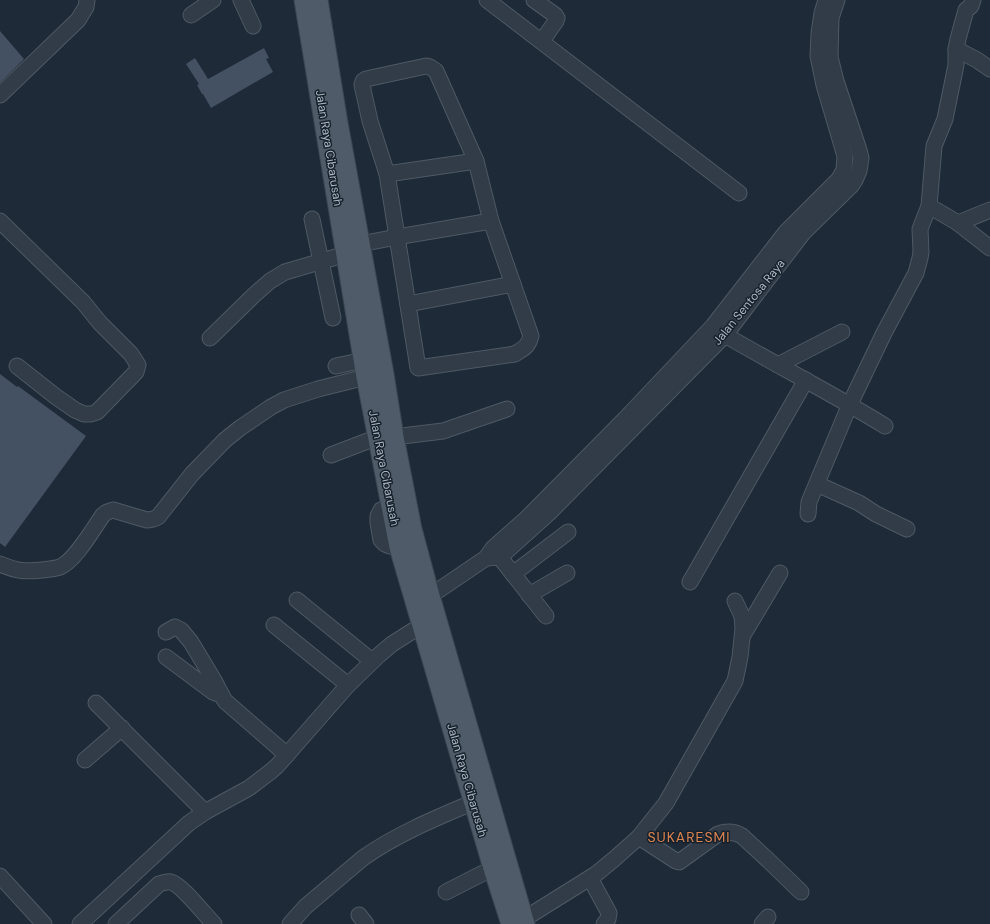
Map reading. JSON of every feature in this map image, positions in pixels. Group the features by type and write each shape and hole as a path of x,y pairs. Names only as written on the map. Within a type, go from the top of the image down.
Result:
{"main road":[{"name":"Jalan Raya Cibarusah","path":"304,0 353,249 384,374 386,437 391,507 399,547 493,868 520,922"},
{"name":"Jalan Raya Cibarusah","path":"318,0 340,131 365,368 412,529 520,922"}],"street":[{"path":"0,95 78,20 86,7 87,0"},
{"path":"191,15 213,0"},
{"path":"241,0 253,26"},
{"path":"487,0 739,193"},
{"path":"534,0 557,18 542,41"},
{"name":"Jalan Sentosa Raya","path":"719,331 786,232 839,178 844,170 845,156 824,85 818,56 820,26 826,0"},
{"name":"Jalan Sentosa Raya","path":"430,596 493,555 527,518 625,419 719,331 803,233 855,180 859,171 861,158 836,81 830,57 832,18 837,0"},
{"path":"808,514 809,502 850,404 878,344 916,273 921,252 920,229 930,206 934,146 945,119 956,65 956,49 958,39 966,10 974,0"},
{"path":"956,49 990,69"},
{"path":"426,66 430,67 436,71 476,161 491,222 531,336 527,346 515,354 418,368 387,174 370,122 362,85 363,81 366,79 426,66"},
{"path":"387,174 476,161"},
{"path":"930,206 958,223 990,248"},
{"path":"958,223 990,210"},
{"path":"312,219 333,318"},
{"path":"0,221 83,302 100,323 131,354 138,364 136,372 97,412 91,414 84,414 75,410 17,366"},
{"path":"210,338 270,280 285,272 353,249 397,237 491,222"},
{"path":"408,304 513,284"},
{"path":"719,331 850,404 885,426"},
{"path":"778,365 842,332"},
{"path":"336,366 365,368"},
{"path":"0,564 21,571 58,568 70,561 103,515 113,510 148,520 155,519 192,474 225,440 240,428 284,400 318,389 365,368"},
{"path":"690,582 806,380"},
{"path":"331,455 386,437 443,431 507,409"},
{"path":"817,484 907,529"},
{"path":"513,574 568,532"},
{"path":"493,555 513,574 546,616"},
{"path":"529,595 567,573"},
{"path":"743,635 780,573"},
{"path":"297,600 372,661"},
{"path":"520,922 596,874 639,837 666,803 735,681 743,635 742,616 735,601"},
{"path":"274,625 348,685"},
{"path":"80,924 189,823 205,812 249,788 270,772 287,755 348,685 372,661 392,644 422,625"},
{"path":"166,632 174,627 181,630 191,642 215,682 221,696 228,705 287,755"},
{"path":"166,657 213,692 221,696"},
{"path":"96,702 205,812"},
{"path":"85,760 122,728"},
{"path":"290,924 305,907 324,890 373,851 419,825 474,802"},
{"path":"639,837 676,862 679,862 718,834 725,831 738,833 801,892"},
{"path":"446,892 493,868"},
{"path":"0,876 44,924"},
{"path":"590,878 609,913 609,916 604,924"},
{"path":"116,924 159,884 165,882 171,882 179,886 214,924"}],"building":[{"path":"0,31 24,59 0,83"},
{"path":"264,48 269,58 266,59 273,72 211,108 197,85 199,84 186,64 195,58 208,79"},
{"path":"0,374 86,436 5,547 0,543"}],"district":[{"name":"SUKARESMI","path":"689,837"}]}
